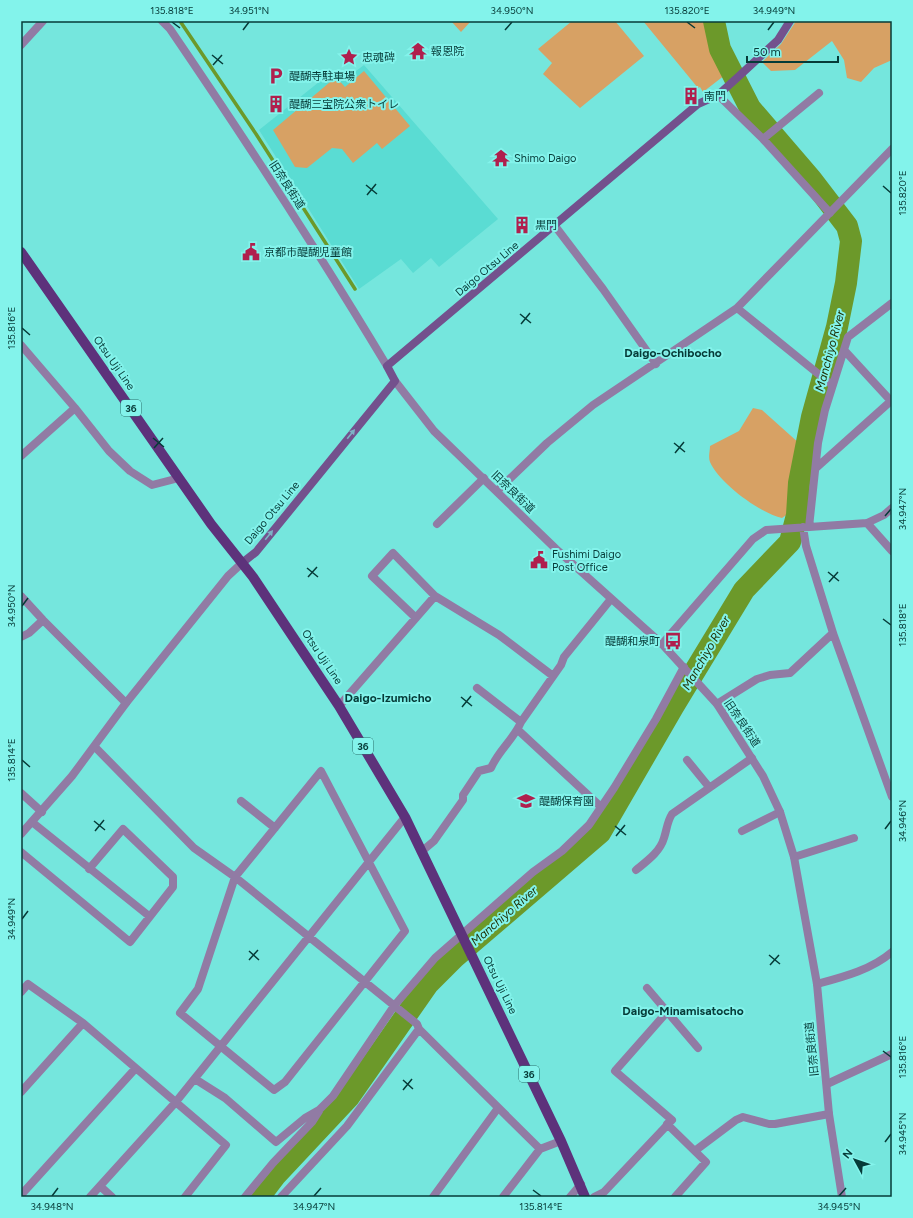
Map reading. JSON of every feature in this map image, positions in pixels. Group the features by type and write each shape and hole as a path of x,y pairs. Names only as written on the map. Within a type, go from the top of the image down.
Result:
{"main road":[{"name":"Daigo Otsu Line","path":"387,366 698,104 718,94 731,83 778,40 790,21"},
{"name":"Otsu Uji Line","path":"21,252 211,524 242,563 339,706 405,817 561,1141 581,1184 585,1197"},
{"path":"387,366 395,381"},
{"name":"Daigo Otsu Line","path":"242,563 256,552 395,381"}],"street":[{"path":"21,45 43,21"},
{"name":"旧奈良街道","path":"162,21 170,29 234,122 387,366"},
{"path":"765,138 819,93"},
{"path":"718,94 765,138 830,212"},
{"path":"497,491 566,427 593,405 737,308 892,149"},
{"path":"555,226 603,288 656,364"},
{"path":"892,303 848,336 844,350 830,383 818,443 816,468 804,527 806,546 833,633 892,797"},
{"path":"737,308 830,383"},
{"path":"21,345 75,408 108,451 130,472 152,485 179,478"},
{"path":"816,468 892,401 844,350"},
{"name":"旧奈良街道","path":"395,381 434,431 611,599 662,644 717,704 752,758 780,812 794,857 817,984 829,1114 842,1197"},
{"path":"21,456 75,408"},
{"path":"438,524 484,478"},
{"path":"662,644 753,539 766,530 867,524 884,515 892,508"},
{"path":"867,524 892,551"},
{"path":"416,618 372,576 392,553 435,596 499,635 553,676"},
{"path":"21,834 42,812 95,747 126,703 228,576 242,563"},
{"path":"21,596 126,703"},
{"path":"339,706 435,596"},
{"path":"421,852 434,841 463,800 463,795 479,771 491,768 496,757 553,676 564,657 611,599"},
{"path":"21,637 29,633 43,620"},
{"path":"717,704 757,679 770,675 790,673 833,633"},
{"path":"245,1197 272,1163 312,1122 319,1110 333,1096 435,958 463,938 533,872 562,851 589,825 686,670"},
{"path":"477,688 519,726 601,807"},
{"path":"95,747 194,848 235,877 397,1008 418,1027 540,1149"},
{"path":"636,870 654,856 664,838 667,822 672,814 752,758"},
{"path":"687,760 709,787"},
{"path":"321,771 405,931 286,1082 274,1090 180,1013 198,988 235,877 275,828 321,771"},
{"path":"21,793 42,812"},
{"path":"241,801 275,828"},
{"path":"742,831 780,812"},
{"path":"90,1197 175,1103 405,817"},
{"path":"32,822 149,916"},
{"path":"21,852 130,942 173,887 173,878 122,829 89,869"},
{"path":"794,857 854,838"},
{"path":"817,984 846,976 881,961 892,952"},
{"path":"21,992 28,984 83,1023 135,1069 226,1145 185,1197"},
{"path":"647,988 698,1048"},
{"path":"594,1197 607,1194 672,1120 615,1071 667,1012"},
{"path":"21,1092 83,1023"},
{"path":"282,1197 346,1126 418,1027"},
{"path":"827,1084 892,1054"},
{"path":"21,1195 135,1069"},
{"path":"195,1078 224,1098 276,1142 305,1118 319,1110"},
{"path":"433,1197 498,1108"},
{"path":"696,1150 736,1120 744,1117 769,1124 829,1114"},
{"path":"668,1124 696,1150 706,1162 675,1197"},
{"path":"503,1197 540,1149 561,1141"},
{"path":"570,1197 581,1184"},
{"path":"100,1186 112,1197"}],"shaded area":[{"path":"451,21 471,21 461,32"},
{"path":"572,21 615,21 644,56 580,108 543,74 552,63 538,49"},
{"path":"643,21 704,21 709,45 725,75 703,92 700,87 698,88"},
{"path":"796,21 892,21 892,60 874,68 861,82 847,78 844,60 832,41 795,70 771,71 762,62 781,44"},
{"path":"364,65 498,219 439,267 431,258 413,273 401,259 359,289 259,130 334,70 344,80"},
{"path":"364,71 410,126 382,149 377,143 353,163 342,149 332,148 307,168 295,167 273,130 336,77 345,87"},
{"path":"753,408 762,410 800,444 795,479 794,501 791,510 782,518 763,510 741,496 722,479 709,460 710,446 739,431"}],"waterway":[{"path":"180,21 256,134 355,289"},
{"name":"Manchiyo River","path":"259,1197 275,1176 349,1097 428,984 454,958 600,833 673,707 744,590 790,542 797,515 799,483 812,417 837,327 846,283 851,241 847,226 811,179 750,108 720,49 714,21"}],"place":[{"name":"報恩院","path":"418,51"},
{"name":"忠魂碑","path":"349,57"},
{"name":"醍醐寺駐車場","path":"276,76"},
{"name":"南門","path":"691,96"},
{"name":"醍醐三宝院公衆トイレ","path":"276,104"},
{"name":"Shimo Daigo","path":"501,158"},
{"name":"黒門","path":"522,225"},
{"name":"京都市醍醐児童館","path":"251,252"},
{"name":"Fushimi Daigo Post Office","path":"539,560"},
{"name":"醍醐和泉町","path":"673,641"},
{"name":"醍醐保育園","path":"526,801"}],"district":[{"name":"Daigo-Ochibocho","path":"673,353"},
{"name":"Daigo-Izumicho","path":"388,698"},
{"name":"Daigo-Minamisatocho","path":"683,1011"}]}
